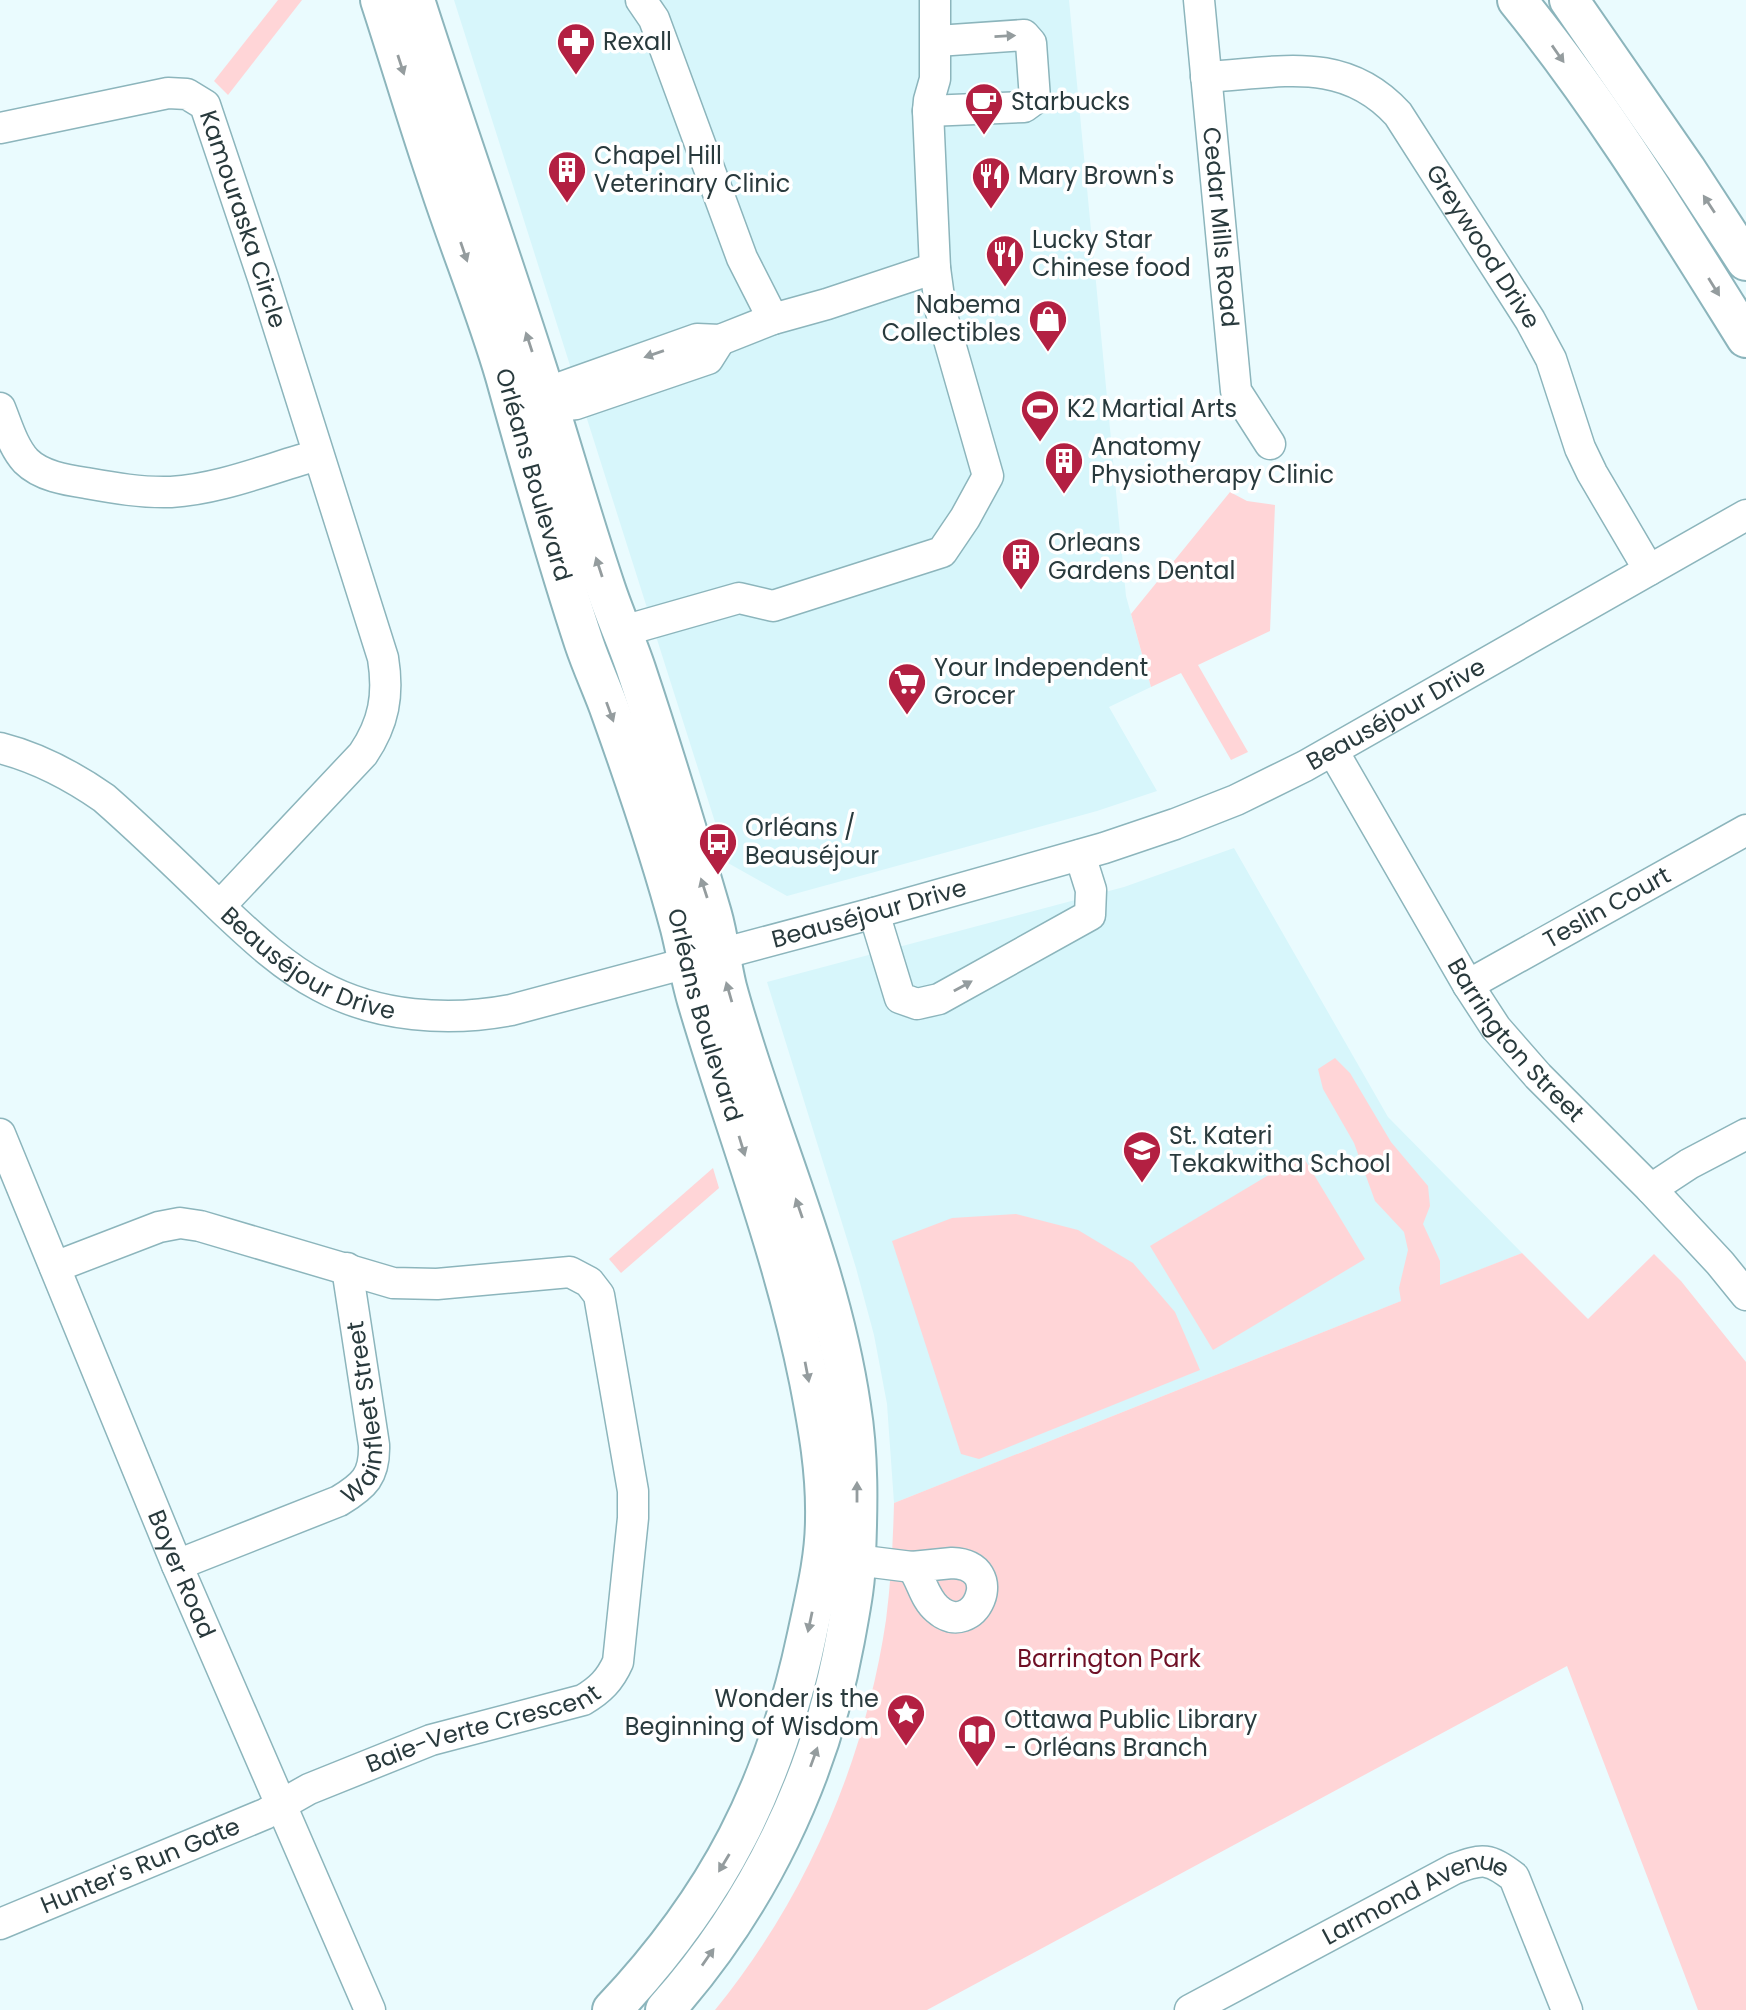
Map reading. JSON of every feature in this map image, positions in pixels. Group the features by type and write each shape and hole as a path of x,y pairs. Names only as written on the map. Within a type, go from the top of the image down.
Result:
{"main road":[{"name":"Orléans Boulevard","path":"380,0 438,183 506,378 532,412 623,631 714,920 704,959 699,1009 798,1325 824,1470 825,1522 840,1557 852,1600 839,1670 823,1731 781,1837 757,1882 706,1961 665,2010"},
{"name":"Orléans Boulevard","path":"415,0 532,412 586,648 611,712 680,930 704,959"},
{"path":"1517,0 1652,188 1746,338"},
{"path":"1569,0 1746,261"},
{"name":"Orléans Boulevard","path":"612,2010 643,1978 684,1926 732,1848 755,1802 840,1557"}],"street":[{"path":"641,0 654,19 742,258 774,319"},
{"path":"623,631 739,598 773,606 943,552 988,476 940,312 935,268 928,111 935,79 935,0"},
{"name":"Cedar Mills Road","path":"1199,0 1236,391 1270,444"},
{"path":"928,111 1024,107 1035,99 1031,43 1024,35 937,41"},
{"name":"Greywood Drive","path":"1206,77 1324,71 1344,76 1384,98 1398,114 1530,320 1551,359 1580,448 1649,569"},
{"name":"Kamouraska Circle","path":"0,128 168,93 187,94 205,105 263,278 383,659 387,693 383,716 375,736 363,754 220,906"},
{"path":"532,412 576,404 708,359 720,340 774,319 935,268"},
{"path":"0,408 26,461 45,473 67,480 130,491 172,492 208,487 318,456"},
{"name":"Beauséjour Drive","path":"0,748 42,761 104,798 268,951 320,986 367,1005 414,1015 461,1017 511,1010 704,959 1080,855 1175,824 1236,800 1333,751 1746,515"},
{"name":"Barrington Street","path":"1333,751 1468,985 1496,1028 1538,1076 1651,1189 1746,1295"},
{"name":"Teslin Court","path":"1468,985 1746,830"},
{"path":"874,913 900,998 917,1004 939,999 1090,915 1091,890 1080,855"},
{"name":"Boyer Road","path":"0,1134 177,1565 370,2010"},
{"path":"1651,1189 1689,1164 1746,1134"},
{"name":"Baie-Verte Crescent","path":"54,1267 159,1227 180,1223 200,1226 393,1283 415,1285 570,1272 589,1282 599,1295 632,1491 633,1518 622,1635 618,1662 612,1675 596,1693 583,1700 431,1740 309,1789 282,1804"},
{"name":"Wainfleet Street","path":"177,1565 339,1501 357,1491 369,1477 375,1461 374,1445 346,1268"},
{"path":"840,1557 912,1567"},
{"name":"Hunter's Run Gate","path":"0,1924 265,1814 282,1804"},
{"name":"Larmond Avenue","path":"1190,2010 1454,1869 1475,1861 1495,1863 1514,1877 1567,2010"}],"shaded area":[{"path":"454,0 1069,0 1126,596 1151,687 1109,707 1157,791 1097,811 787,896 728,863"},
{"name":"St. Kateri Tekakwitha School","path":"1234,848 1388,1117 1522,1253 894,1503 887,1404 874,1335 856,1268 767,982 1124,887"}],"green space":[{"path":"278,0 302,0 228,95 214,81"},
{"path":"1230,492 1247,501 1275,505 1270,631 1198,665 1248,752 1231,760 1181,673 1151,687 1131,614"},
{"name":"Barrington Park","path":"1335,1058 1350,1073 1391,1142 1428,1186 1430,1206 1423,1224 1440,1261 1440,1285 1522,1253 1588,1319 1654,1254 1681,1281 1746,1362 1746,2010 1698,2010 1567,1666 927,2010 715,2010 748,1967 804,1875 847,1776 876,1673 886,1620 894,1503 1401,1301 1399,1288 1408,1250 1404,1232 1375,1201 1354,1143 1323,1089 1318,1069"},
{"path":"1302,1155 1365,1259 1213,1350 1150,1246"},
{"path":"713,1168 719,1188 621,1273 609,1259"},
{"path":"1016,1214 1078,1230 1133,1263 1175,1312 1200,1370 979,1459 961,1454 892,1241 952,1218"}],"place":[{"name":"Rexall","path":"576,76"},
{"name":"Starbucks","path":"984,136"},
{"name":"Chapel Hill Veterinary Clinic","path":"567,204"},
{"name":"Mary Brown's","path":"991,210"},
{"name":"Lucky Star Chinese food","path":"1005,288"},
{"name":"Nabema Collectibles","path":"1048,353"},
{"name":"K2 Martial Arts","path":"1040,443"},
{"name":"Anatomy Physiotherapy Clinic","path":"1064,495"},
{"name":"Orleans Gardens Dental","path":"1021,591"},
{"name":"Your Independent Grocer","path":"907,716"},
{"name":"Orléans / Beauséjour","path":"718,876"},
{"name":"St. Kateri Tekakwitha School","path":"1142,1184"},
{"name":"Wonder is the Beginning of Wisdom","path":"906,1747"},
{"name":"Ottawa Public Library - Orléans Branch","path":"977,1768"}]}
